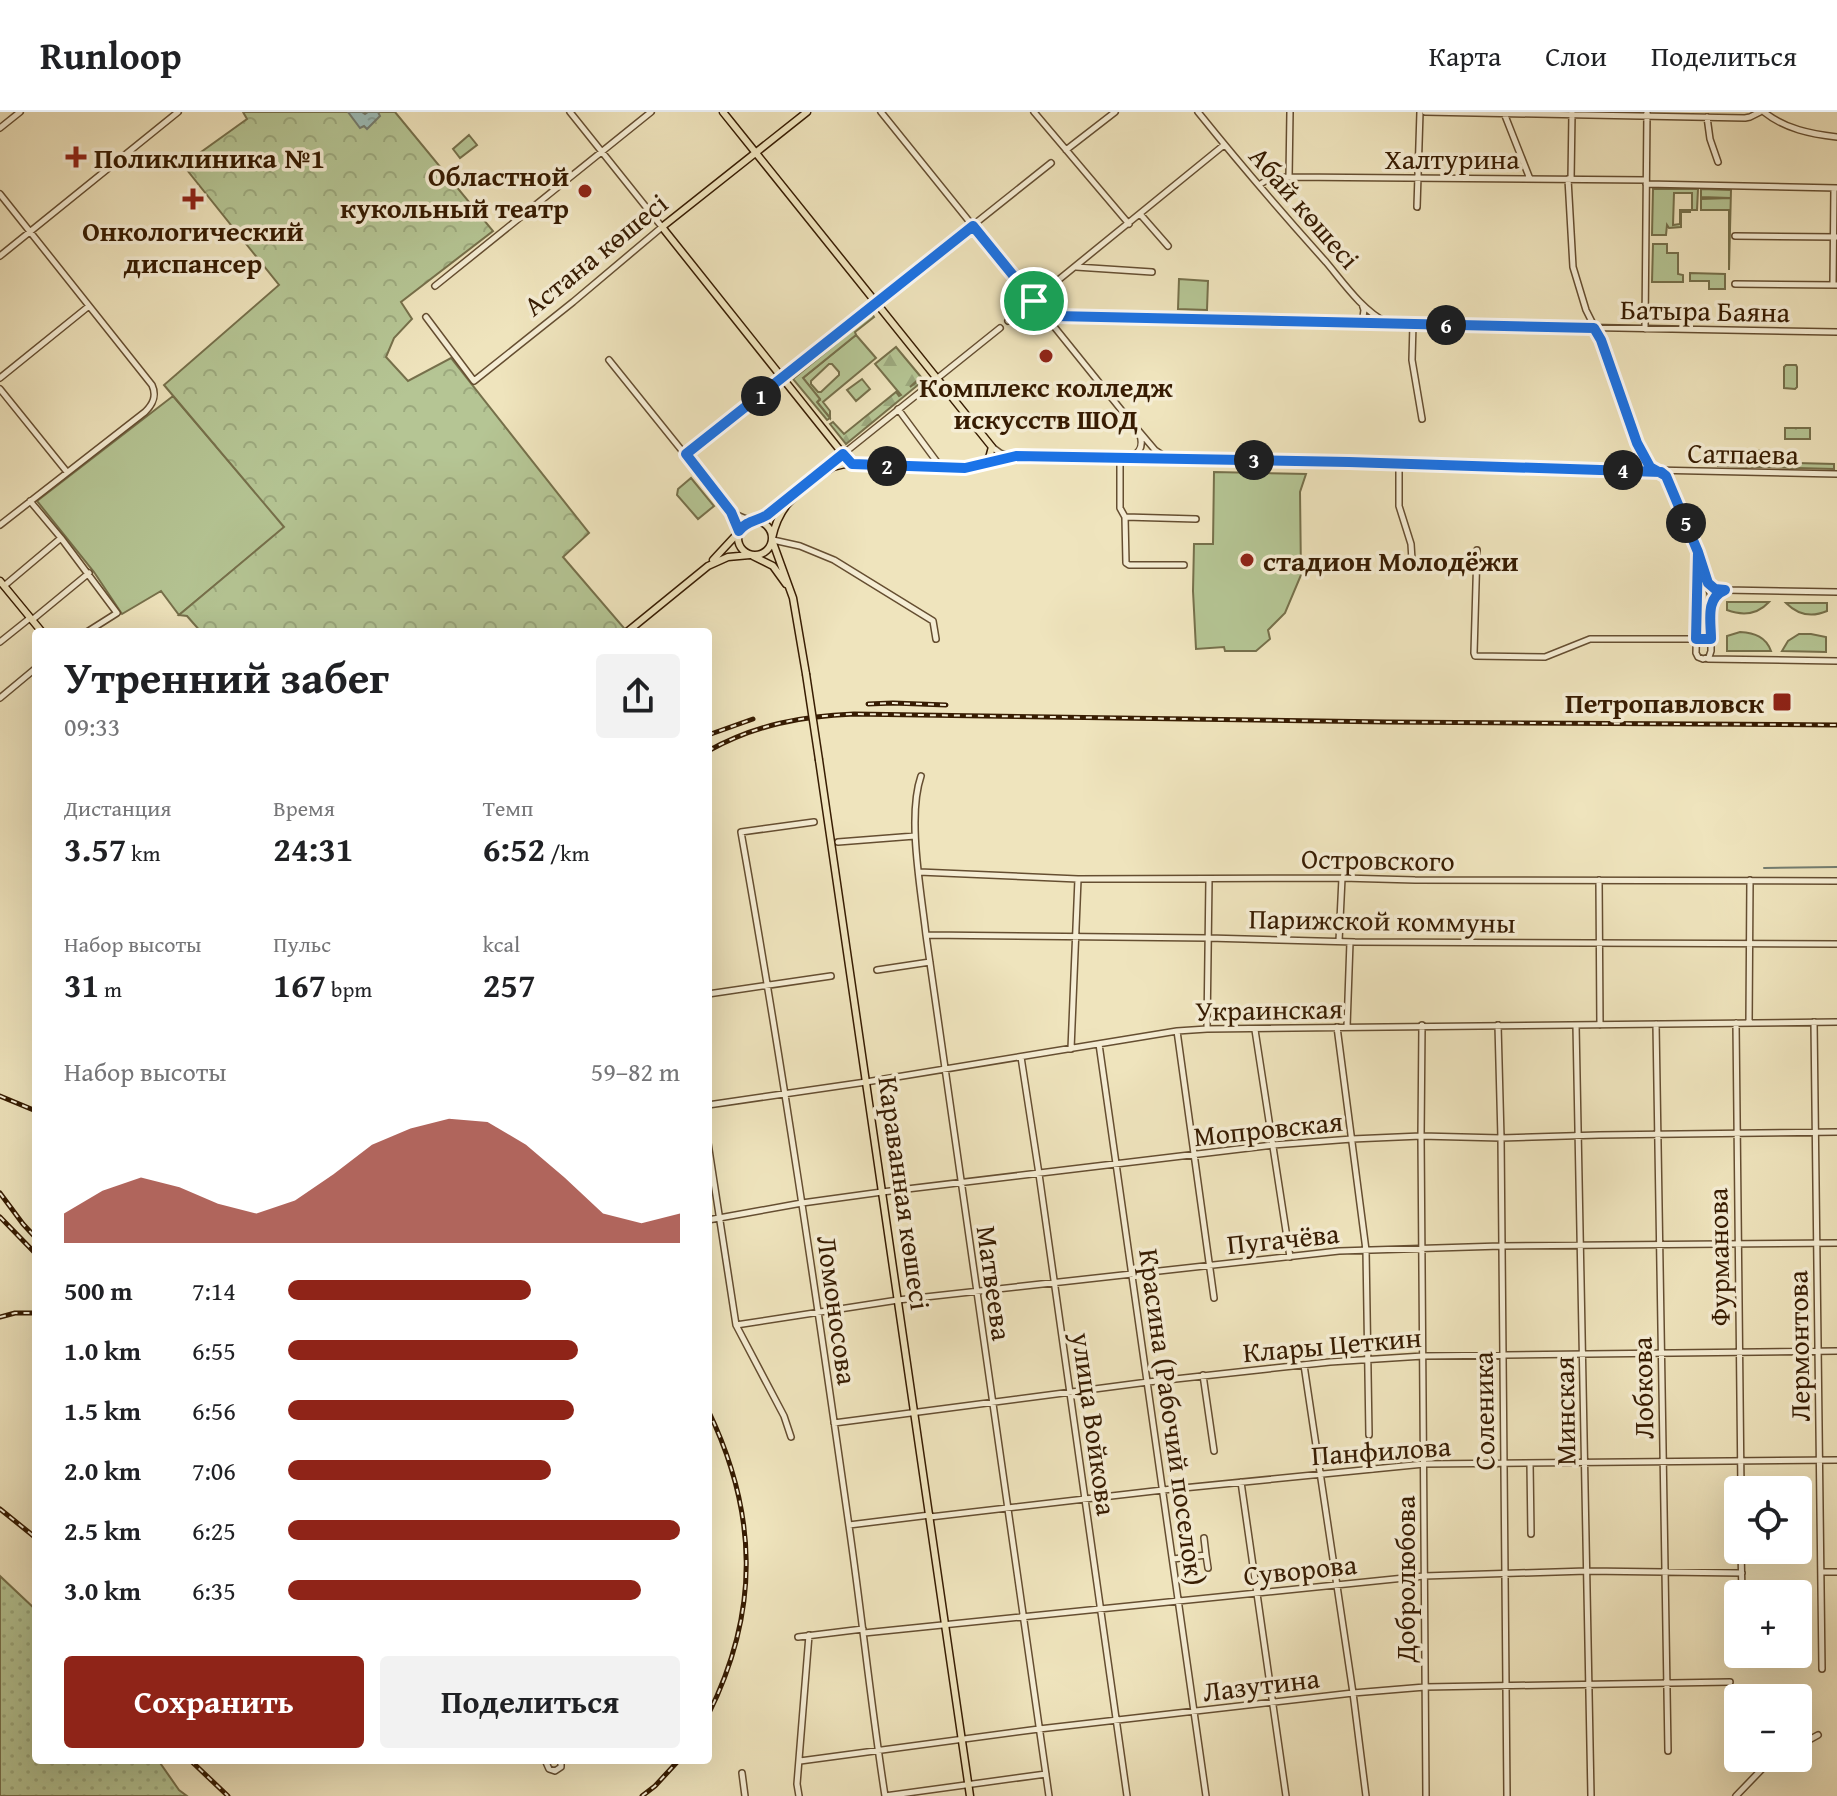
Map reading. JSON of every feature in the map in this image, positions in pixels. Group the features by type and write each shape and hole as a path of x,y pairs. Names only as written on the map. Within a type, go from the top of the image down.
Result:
{"main road":[{"path":"723,112 992,447 989,458 976,467 851,463 833,467 822,474"},
{"name":"Астана көшесі","path":"662,227 807,112"},
{"path":"662,227 843,454"},
{"path":"708,566 728,557 765,552 776,521 786,505 843,454"},
{"path":"632,628 708,566 745,524 779,505 843,454"},
{"path":"754,521 769,528 772,539"},
{"path":"739,532 738,544 751,555"},
{"name":"Караванная көшесі","path":"772,539 793,598 806,674 970,1796"},
{"name":"Караванная көшесі","path":"751,555 776,568 793,598"},
{"path":"2,583 39,628"}],"street":[{"path":"0,128 20,112"},
{"path":"0,256 178,112"},
{"path":"570,112 662,227"},
{"path":"435,286 651,112"},
{"path":"881,112 1136,428 1155,450 1168,459"},
{"path":"1034,112 1129,224"},
{"path":"1066,150 1115,112"},
{"path":"1198,113 1210,112"},
{"path":"1289,177 1290,112"},
{"path":"1417,207 1422,112 1745,118 1762,112 1803,131 1837,137"},
{"name":"Абай көшесі","path":"1198,113 1360,301 1388,323"},
{"path":"1504,113 1530,179"},
{"path":"1572,113 1569,179 1573,267 1586,310 1601,340 1637,443 1652,468 1666,476 1698,552 1711,602 1710,655 1703,659"},
{"path":"1645,329 1646,114"},
{"path":"1707,117 1718,162"},
{"path":"1008,321 1224,145"},
{"path":"686,454 1051,163"},
{"name":"Халтурина","path":"1259,185 1271,178 1289,177 1569,179 1835,188"},
{"path":"1735,284 1835,285 1835,188"},
{"path":"0,194 152,385 154,397 148,408 0,525"},
{"path":"1140,214 1168,246"},
{"name":"Астана көшесі","path":"426,317 474,381 662,227"},
{"path":"1735,236 1835,237"},
{"path":"1075,267 1152,272"},
{"path":"1351,323 1363,317 1360,301"},
{"path":"0,378 89,306"},
{"name":"Батыра Баяна","path":"1045,314 1837,332"},
{"path":"1058,331 1057,321 1065,316"},
{"path":"1413,324 1412,360 1422,419"},
{"path":"851,463 843,454 1000,328"},
{"path":"1601,340 1600,331 1608,328"},
{"path":"609,360 731,512 739,532"},
{"path":"0,389 67,472"},
{"path":"898,409 941,468"},
{"path":"1136,428 1142,439 1140,449 1135,455 1121,458 1120,508 1125,517 1126,563 1184,565"},
{"path":"1614,469 1637,462 1637,443"},
{"path":"851,463 849,454 852,447"},
{"path":"992,447 1000,453 1016,456"},
{"path":"976,467 1016,456"},
{"name":"Сатпаева","path":"1016,456 1837,474"},
{"path":"1636,471 1644,467 1644,457"},
{"path":"1399,464 1399,506 1411,544 1412,560"},
{"path":"30,501 89,573 117,613 93,628"},
{"path":"731,512 754,521"},
{"path":"1125,517 1196,519"},
{"path":"2,583 61,538"},
{"path":"772,539 834,560 933,621 936,639"},
{"path":"1477,550 1475,656 1545,657 1590,639 1711,639"},
{"path":"1698,552 1696,655 1703,659 1837,661"},
{"path":"0,642 89,573"},
{"path":"1708,583 1716,589 1725,590 1837,594"},
{"path":"1711,602 1717,593 1725,590"},
{"path":"0,698 32,671"},
{"name":"Матвеева","path":"921,776 916,797 915,836 926,935 1049,1796"},
{"name":"Ломоносова","path":"814,822 741,832 802,1203 885,1796"},
{"path":"838,842 915,836"},
{"name":"Островского","path":"919,872 1078,879 1837,881"},
{"path":"1339,941 1342,878"},
{"path":"1071,1049 1078,879"},
{"path":"1207,1029 1209,879"},
{"path":"1599,880 1600,1025"},
{"path":"1749,1023 1750,880"},
{"name":"Парижской коммуны","path":"926,935 1350,942 1837,944"},
{"path":"1347,1027 1350,942"},
{"path":"877,970 930,962"},
{"path":"712,993 831,976"},
{"name":"Лермонтова","path":"1814,1022 1822,1669"},
{"name":"Украинская","path":"712,1104 1177,1031 1422,1025 1837,1022"},
{"name":"Фурманова","path":"1736,1023 1741,1476"},
{"name":"Лобкова","path":"1656,1024 1668,1751"},
{"name":"Добролюбова","path":"1422,1025 1426,1796"},
{"name":"Соленика","path":"1498,1025 1507,1796"},
{"name":"Минская","path":"1576,1025 1591,1796"},
{"path":"1337,1027 1366,1250 1369,1435"},
{"path":"1255,1030 1290,1257"},
{"path":"1177,1031 1214,1298"},
{"name":"Красина (Рабочий поселок)","path":"1099,1044 1206,1796"},
{"name":"улица Войкова","path":"1021,1057 1127,1796"},
{"name":"Мопровская","path":"712,1219 882,1192 1273,1145 1421,1136 1501,1138 1837,1132"},
{"path":"712,1168 736,1325 784,1416 791,1437"},
{"name":"Пугачёва","path":"736,1325 898,1300 1366,1250 1837,1243"},
{"name":"Клары Цеткин","path":"834,1423 1203,1375 1368,1359 1837,1351"},
{"path":"1304,1365 1366,1796"},
{"path":"1203,1375 1214,1451"},
{"name":"Панфилова","path":"849,1525 1424,1464 1837,1460"},
{"path":"1530,1463 1531,1534"},
{"path":"1241,1482 1286,1796"},
{"path":"1204,1538 1208,1568"},
{"path":"1173,1559 1206,1555"},
{"path":"1742,1564 1742,1580"},
{"name":"Суворова","path":"798,1637 946,1626 1424,1576 1587,1571 1742,1573"},
{"path":"1821,1572 1837,1572"},
{"path":"799,1796 797,1784 809,1635"},
{"name":"Лазутина","path":"800,1761 1039,1729 1353,1693 1425,1687 1730,1682"},
{"path":"1812,1738 1818,1735"},
{"path":"547,1764 555,1771 561,1764"},
{"path":"1736,1796 1759,1772"},
{"path":"742,1773 745,1796"},
{"path":"885,1796 1046,1774"}],"green space":[{"path":"243,112 395,112 493,231 401,302 412,319 394,338 386,357 408,381 451,358 589,533 563,557 624,628 198,628 187,616 179,615 284,527 164,385 279,285 183,165 247,119"},
{"path":"469,135 477,145 460,158 453,149"},
{"path":"1653,189 1698,189 1697,210 1692,210 1692,193 1674,193 1673,225 1680,224 1680,210 1690,212 1681,212 1681,227 1669,228 1667,225 1666,235 1652,235"},
{"path":"1701,189 1731,190 1729,270 1729,210 1701,210 1701,199 1730,198 1701,197"},
{"path":"1653,244 1667,244 1667,253 1678,253 1678,274 1683,275 1683,282 1652,282"},
{"path":"1690,273 1725,274 1725,289 1709,289 1709,281 1690,281"},
{"path":"1179,279 1208,281 1207,310 1178,309"},
{"path":"872,314 874,317 855,332 856,335 803,378 820,399 817,402 830,418 827,420 793,379"},
{"path":"856,335 876,358 823,402 830,411 830,418 803,378","holes":["832,364 839,375 818,392 811,381"]},
{"path":"896,347 921,377 910,387 922,378 924,380 846,444 830,424 833,422 844,434 896,392 901,395 875,364"},
{"path":"1786,365 1797,367 1795,389 1784,388"},
{"path":"862,379 870,389 856,401 847,390"},
{"path":"173,396 285,527 179,615 161,591 122,614 94,572 37,501"},
{"path":"1785,428 1810,428 1810,439 1785,439"},
{"path":"1718,450 1772,451 1772,458 1718,457"},
{"path":"1718,461 1834,464 1834,469 1718,466"},
{"name":"стадион Молодёжи","path":"1214,472 1306,474 1300,492 1301,575 1285,613 1268,630 1270,639 1256,651 1225,651 1224,647 1196,649 1194,544 1213,544"},
{"path":"691,478 714,506 698,519 677,495 678,489"},
{"path":"1727,602 1769,602 1760,610 1744,614 1727,610"},
{"path":"1786,603 1827,603 1827,611 1805,614"},
{"path":"1740,632 1759,637 1771,651 1727,651 1727,636"},
{"path":"1799,634 1826,637 1826,652 1782,651 1788,641"},
{"path":"0,1576 32,1606 32,1764 161,1764 187,1796 0,1796"}],"water":[{"path":"348,112 378,112 380,116 367,129 364,126 360,128"}],"waterway":[{"path":"1764,868 1837,867"}],"railway":[{"path":"868,704 946,705"},
{"path":"712,749 761,728 815,717 854,714 1837,725"},
{"path":"712,734 753,719"},
{"path":"0,1096 32,1109"},
{"path":"0,1193 32,1234"},
{"path":"0,1217 32,1250"},
{"path":"0,1317 32,1313"},
{"path":"712,1420 736,1487 744,1525 746,1562 744,1600 737,1638 712,1706"},
{"path":"0,1509 32,1535"},
{"path":"194,1764 228,1796"},
{"path":"642,1796 675,1764"}],"place":[{"name":"Поликлиника №1","path":"76,157"},
{"name":"Областной кукольный театр","path":"585,191"},
{"name":"Онкологический диспансер","path":"193,199"},
{"name":"Комплекс колледж искусств ШОД","path":"1046,356"},
{"name":"стадион Молодёжи","path":"1247,560"},
{"name":"Петропавловск","path":"1782,702"}],"route":[{"path":"1034,301 973,226 686,454 731,512 739,531 745,524 767,515 843,454 852,464 941,468 976,467 1016,456 1661,472 1666,476 1691,535 1698,552 1702,563 1708,583 1715,589 1725,590 1717,593 1711,602 1711,639 1696,639 1698,552 1666,476 1663,473 1661,472 1656,470 1650,467 1637,443 1594,328 1055,316 1045,314 1034,301"}]}
